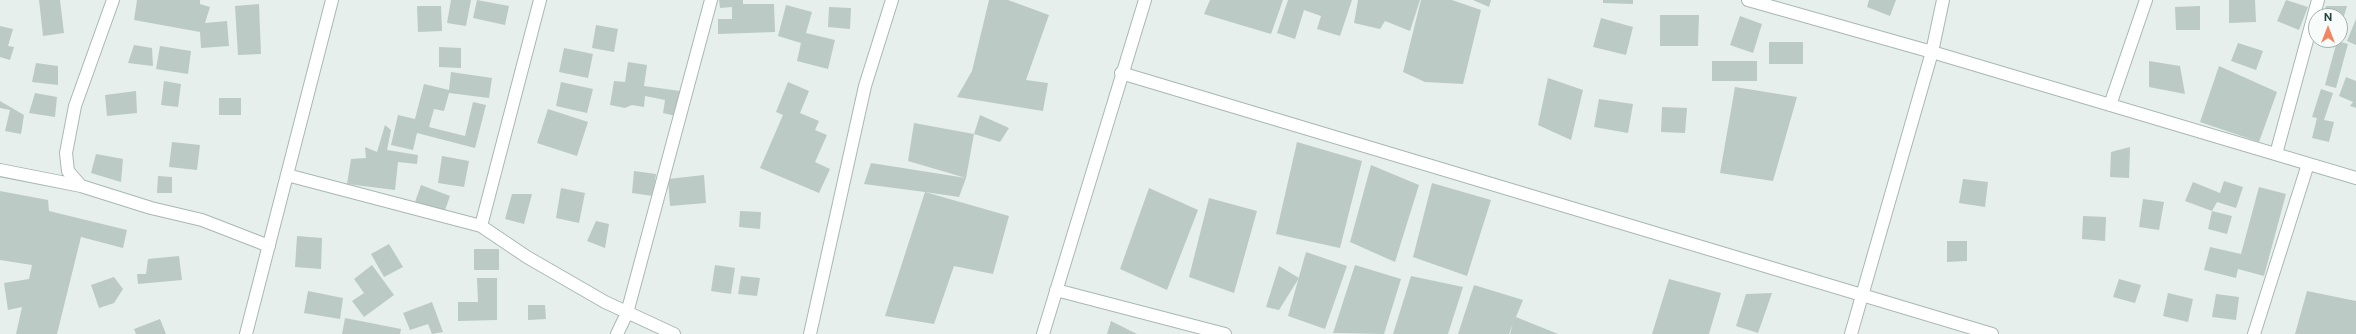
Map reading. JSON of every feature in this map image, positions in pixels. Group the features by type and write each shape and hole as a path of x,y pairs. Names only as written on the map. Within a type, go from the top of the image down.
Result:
{"street":[{"path":"81,186 68,171 66,153 75,106 113,0"},
{"path":"246,334 332,0"},
{"path":"481,226 540,0"},
{"path":"617,334 628,312 711,0"},
{"path":"810,334 865,86 892,0"},
{"path":"1043,334 1121,73 1145,0"},
{"path":"1748,0 1932,52 2356,178"},
{"path":"1851,334 1932,52 1943,0"},
{"path":"2110,105 2146,0"},
{"path":"2276,154 2318,0"},
{"path":"1121,73 1991,334"},
{"path":"2254,334 2308,164"},
{"path":"0,170 81,186 151,208 202,220 269,246"},
{"path":"287,175 481,226 527,258 605,302 674,334"},
{"path":"1056,290 1225,334"}],"building":[{"path":"39,0 60,0 64,33 43,36"},
{"path":"137,0 200,0 200,4 210,7 205,23 227,21 229,46 201,48 200,32 134,20"},
{"path":"451,0 471,0 466,26 447,23"},
{"path":"477,0 509,6 505,25 473,18"},
{"path":"719,0 743,0 743,4 774,4 775,32 718,34 718,19 732,19 732,7 720,8"},
{"path":"989,0 1008,0 1049,15 1026,80 1048,83 1043,111 957,97 972,71"},
{"path":"1210,0 1283,0 1271,34 1204,14"},
{"path":"1288,0 1352,0 1340,36 1317,29 1321,16 1304,10 1295,39 1277,33"},
{"path":"1358,0 1420,0 1410,31 1385,21 1380,29 1354,23"},
{"path":"1421,0 1452,0 1481,10 1463,84 1425,82 1403,72"},
{"path":"1473,0 1491,0 1489,7"},
{"path":"1603,0 1633,0 1633,4 1603,3"},
{"path":"1869,0 1896,0 1890,16 1867,7"},
{"path":"2229,0 2255,0 2256,22 2229,23"},
{"path":"2286,0 2308,7 2299,30 2277,21"},
{"path":"259,4 261,54 238,55 235,6"},
{"path":"786,5 812,12 806,33 835,40 828,69 797,61 801,43 778,36"},
{"path":"417,6 441,6 442,31 418,32"},
{"path":"2200,6 2200,30 2176,30 2175,7"},
{"path":"2326,6 2347,6 2346,8 2325,8"},
{"path":"829,7 851,8 850,29 828,27"},
{"path":"1660,15 1699,15 1698,46 1660,46"},
{"path":"1740,16 1762,24 1753,53 1730,45"},
{"path":"1601,18 1633,27 1626,55 1593,47"},
{"path":"2356,19 2356,45 2348,41"},
{"path":"596,25 618,29 614,52 592,48"},
{"path":"0,26 13,29 8,46 14,47 10,60 0,57"},
{"path":"1769,42 1803,42 1803,64 1769,64"},
{"path":"2238,43 2263,51 2256,70 2231,61"},
{"path":"134,45 152,48 153,66 128,63"},
{"path":"160,46 191,51 188,74 156,69"},
{"path":"439,47 461,48 461,68 439,67"},
{"path":"564,48 593,54 588,78 559,72"},
{"path":"2335,48 2347,48 2336,88 2325,85"},
{"path":"1712,61 1757,61 1757,81 1712,81"},
{"path":"2149,61 2180,66 2185,94 2149,87"},
{"path":"628,62 647,65 644,86 680,91 676,116 663,113 665,100 645,96 644,107 632,105 625,108 610,105 614,81 625,82"},
{"path":"36,63 58,66 58,85 32,82"},
{"path":"2219,66 2277,92 2259,142 2200,122"},
{"path":"451,72 492,78 489,98 449,93 444,111 434,109 429,127 465,136 473,102 486,105 475,148 417,133 413,150 391,145 398,115 415,119 424,84 449,90"},
{"path":"2346,77 2356,81 2356,108 2350,106 2353,102 2339,96"},
{"path":"1548,78 1583,90 1571,140 1538,125"},
{"path":"164,81 181,84 178,107 161,105"},
{"path":"561,82 593,89 587,113 556,106"},
{"path":"788,82 809,91 800,113 819,121 815,130 827,135 815,162 830,169 819,193 760,168 783,115 776,112"},
{"path":"1735,87 1797,97 1773,181 1720,173"},
{"path":"2321,89 2333,93 2324,120 2334,122 2329,142 2312,138 2317,118 2312,117"},
{"path":"136,91 137,113 107,116 105,95"},
{"path":"35,93 57,97 55,117 29,113"},
{"path":"219,98 241,98 241,115 219,115"},
{"path":"1599,99 1633,104 1628,133 1594,127"},
{"path":"0,101 24,115 21,134 5,131 10,110 0,108"},
{"path":"1662,107 1687,108 1685,133 1661,132"},
{"path":"548,109 588,122 577,156 537,143"},
{"path":"980,115 1009,128 1000,142 974,134"},
{"path":"914,123 974,134 966,178 908,161"},
{"path":"385,125 391,130 387,150 418,155 417,164 398,162 395,190 347,184 351,159 366,158 365,147 377,152"},
{"path":"172,142 200,145 197,170 169,167"},
{"path":"1297,142 1362,161 1340,248 1276,234"},
{"path":"2130,147 2129,178 2110,177 2111,152"},
{"path":"96,154 123,159 121,182 91,173"},
{"path":"442,156 469,161 464,187 438,183"},
{"path":"871,163 966,178 959,197 864,184"},
{"path":"1371,165 1419,185 1395,262 1350,242"},
{"path":"634,171 656,174 653,196 632,193"},
{"path":"704,175 706,203 670,206 668,179"},
{"path":"158,176 172,177 172,193 157,193"},
{"path":"1963,179 1988,182 1985,207 1959,203"},
{"path":"2224,181 2243,187 2236,208 2217,202 2212,211 2185,201 2193,182 2220,193"},
{"path":"1432,183 1491,200 1467,276 1413,257"},
{"path":"421,185 450,196 444,213 415,202"},
{"path":"2259,187 2286,194 2264,276 2238,269 2236,278 2204,270 2210,247 2241,254"},
{"path":"561,188 585,193 579,223 556,218"},
{"path":"1149,188 1198,210 1167,290 1120,269"},
{"path":"0,191 48,200 49,211 127,230 123,248 81,237 57,334 16,334 22,307 8,310 4,283 29,279 32,265 0,260"},
{"path":"925,192 1009,216 993,274 954,266 934,324 885,316"},
{"path":"512,194 532,194 524,224 505,219"},
{"path":"1209,198 1257,211 1234,293 1189,277"},
{"path":"2143,199 2164,202 2159,230 2139,227"},
{"path":"740,211 761,212 760,229 739,227"},
{"path":"2212,211 2232,216 2227,234 2208,229"},
{"path":"2083,216 2106,217 2105,241 2082,239"},
{"path":"596,221 609,224 605,248 587,241"},
{"path":"297,236 322,238 321,269 295,267"},
{"path":"1947,241 1967,241 1967,261 1947,262"},
{"path":"389,244 403,267 384,277 371,254"},
{"path":"474,249 499,249 499,270 474,270"},
{"path":"1306,252 1347,266 1325,329 1288,316"},
{"path":"179,256 182,280 138,284 137,274 146,274 148,259"},
{"path":"372,265 394,295 364,317 352,301 364,293 354,279"},
{"path":"715,265 735,268 731,294 711,291"},
{"path":"1355,265 1401,279 1384,334 1333,333"},
{"path":"1279,266 1299,278 1279,310 1266,307"},
{"path":"741,276 760,278 757,296 738,294"},
{"path":"1411,276 1463,287 1448,334 1393,334"},
{"path":"114,277 123,289 114,303 99,308 91,285"},
{"path":"477,278 497,278 497,320 458,321 458,302 478,302"},
{"path":"1669,279 1721,293 1709,334 1652,334"},
{"path":"2119,279 2141,285 2135,303 2113,297"},
{"path":"1474,285 1523,300 1516,317 1558,334 1510,334 1513,323 1509,334 1458,334"},
{"path":"308,291 343,298 340,319 304,313"},
{"path":"2307,291 2356,301 2356,334 2295,334"},
{"path":"1772,293 1758,333 1736,326 1746,294"},
{"path":"2168,293 2193,299 2188,322 2163,316"},
{"path":"2216,294 2239,297 2236,320 2212,317"},
{"path":"432,302 443,332 432,334 428,324 410,330 403,313"},
{"path":"528,305 545,305 546,319 528,320"},
{"path":"345,318 401,329 400,334 342,334"},
{"path":"160,319 166,334 136,334 134,329"},
{"path":"1111,321 1137,334 1107,334"}]}
